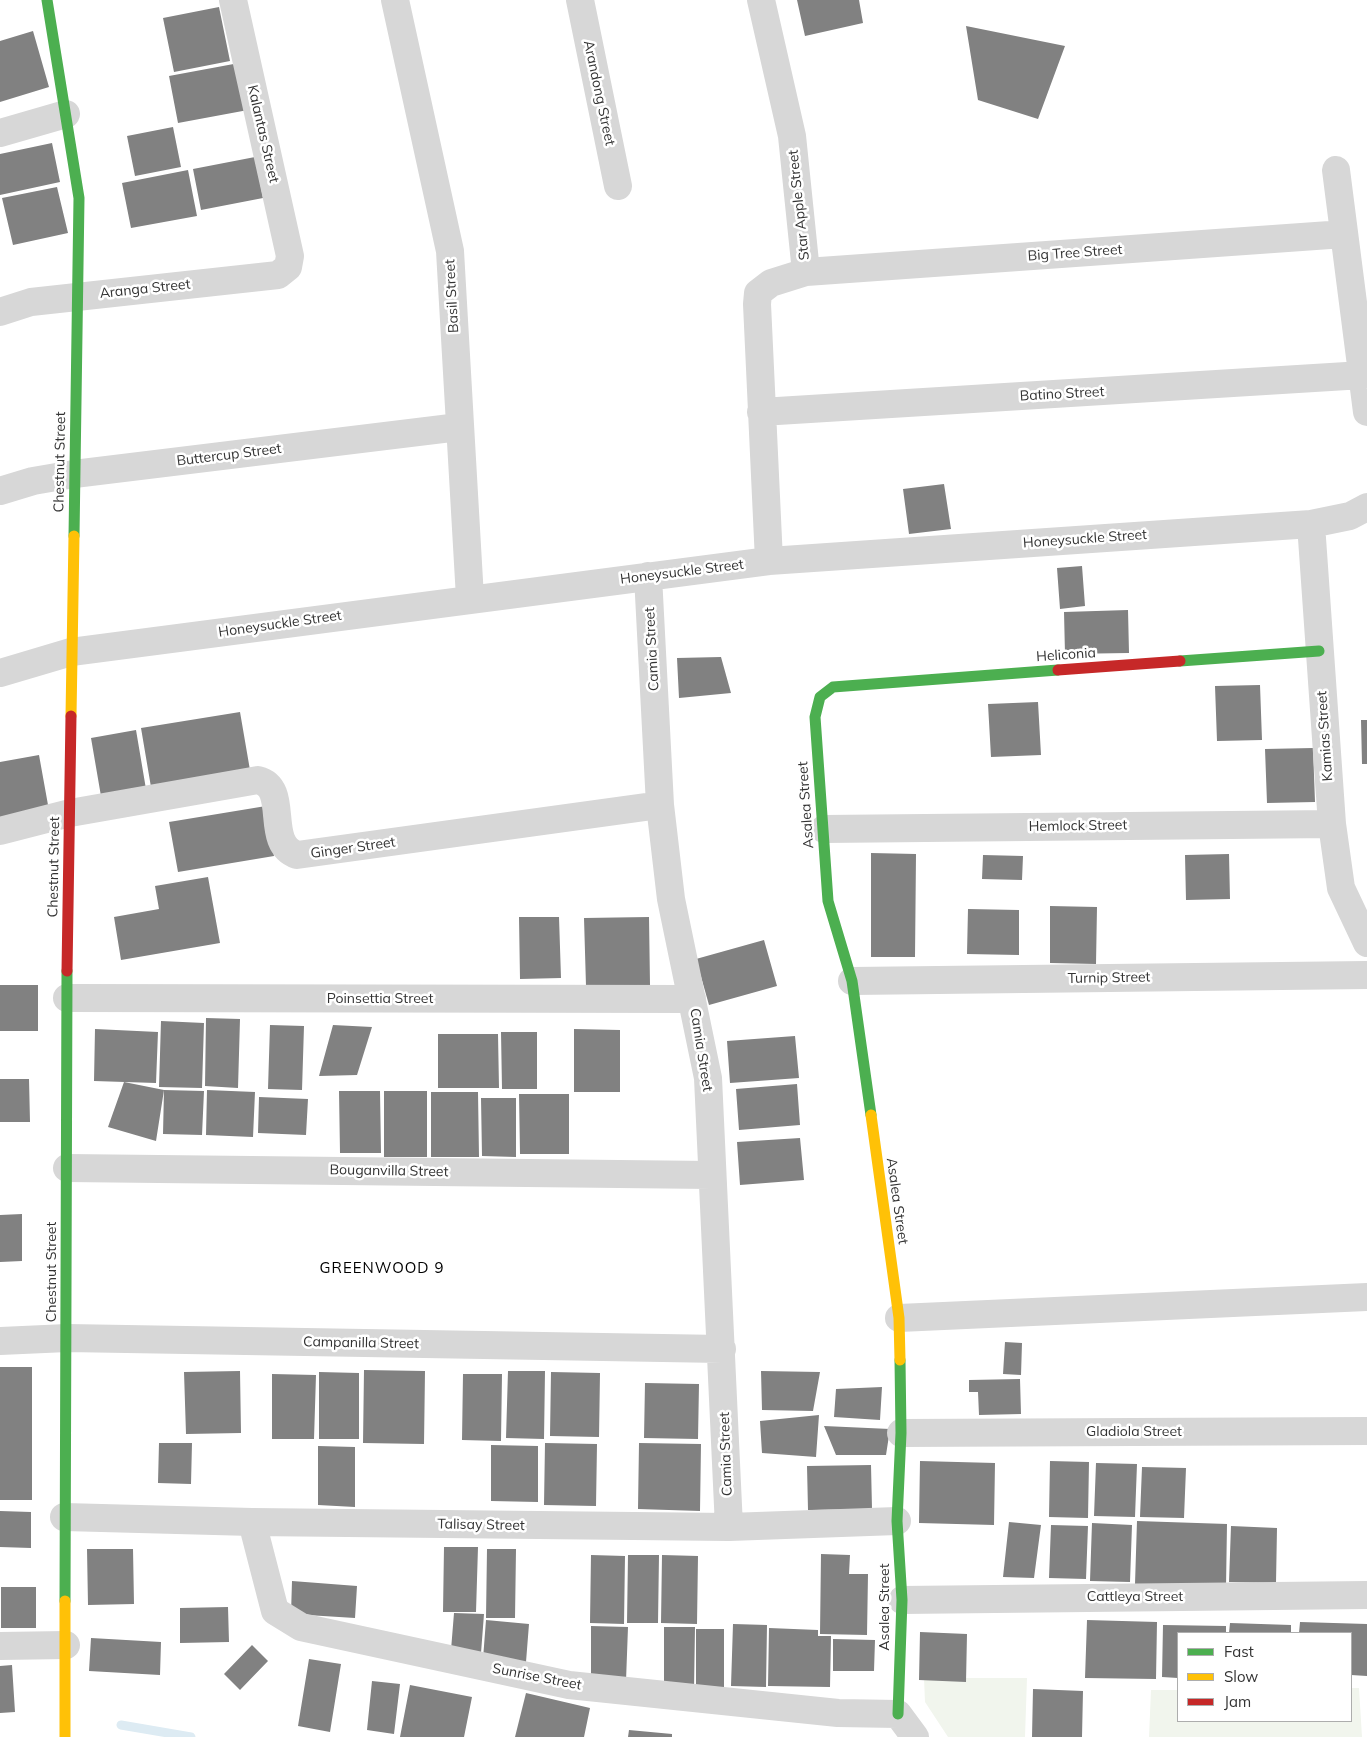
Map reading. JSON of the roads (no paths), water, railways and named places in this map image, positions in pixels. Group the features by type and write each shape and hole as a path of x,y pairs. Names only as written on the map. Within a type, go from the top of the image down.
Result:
{"street":[{"name":"Chestnut Street","path":"47,0 79,198 67,998 67,1338 64,1517 65,1737"},
{"name":"Kalantas Street","path":"233,0 290,256 288,268"},
{"name":"Basil Street","path":"395,0 450,251 470,598"},
{"name":"Arandong Street","path":"580,0 618,186"},
{"name":"Star Apple Street","path":"761,0 792,136 806,272 770,283 758,293 761,412 769,561"},
{"path":"0,133 66,114"},
{"path":"1336,170 1367,412"},
{"name":"Big Tree Street","path":"806,272 1344,234"},
{"name":"Aranga Street","path":"0,312 31,302 278,275 288,268"},
{"name":"Batino Street","path":"761,412 1363,376"},
{"name":"Buttercup Street","path":"0,490 33,481 74,474 459,427"},
{"name":"Honeysuckle Street","path":"0,673 71,652 470,598 769,561 1310,524 1350,516 1367,507"},
{"name":"Kamias Street","path":"1310,524 1332,824 1341,888 1367,943"},
{"name":"Camia Street","path":"648,576 660,805 671,899 708,1078 711,1175 722,1350 729,1527"},
{"name":"Heliconia","path":"820,696 833,687 1319,651"},
{"name":"Asalea Street","path":"820,696 815,717 828,902 852,981 899,1318 901,1433 897,1521 902,1600 898,1714"},
{"name":"Ginger Street","path":"0,831 70,813 258,780 267,782 272,790 282,844 287,852 298,855 660,805"},
{"name":"Hemlock Street","path":"824,829 1332,824"},
{"name":"Turnip Street","path":"852,981 1367,975"},
{"name":"Poinsettia Street","path":"67,998 692,999"},
{"name":"Bouganvilla Street","path":"66,1168 711,1175"},
{"path":"899,1318 1367,1297"},
{"name":"Campanilla Street","path":"0,1340 67,1338 722,1350"},
{"name":"Gladiola Street","path":"901,1433 1367,1431"},
{"name":"Talisay Street","path":"64,1517 252,1522 729,1527 897,1521"},
{"name":"Sunrise Street","path":"252,1522 275,1611 301,1627 569,1685 838,1713 898,1714"},
{"name":"Cattleya Street","path":"902,1600 1367,1596"},
{"path":"0,1646 66,1645"},
{"path":"898,1714 915,1737"}],"waterway":[{"path":"121,1725 191,1737"}],"district":[{"name":"GREENWOOD 9","path":"382,1268"}]}
